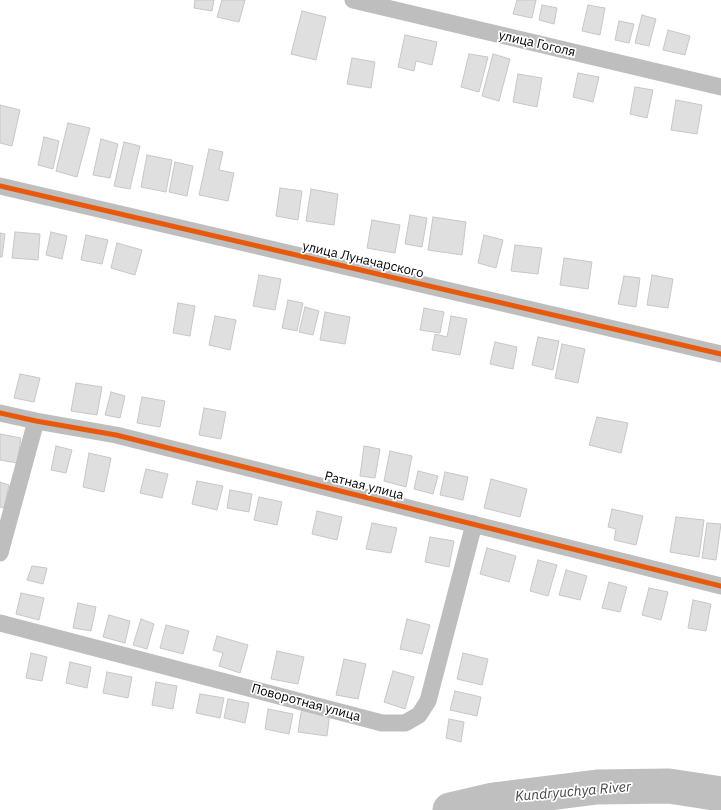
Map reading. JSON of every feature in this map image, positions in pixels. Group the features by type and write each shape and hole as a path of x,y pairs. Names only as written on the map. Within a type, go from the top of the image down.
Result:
{"street":[{"name":"улица Гоголя","path":"353,0 721,88"},
{"name":"улица Луначарского","path":"0,186 721,354"},
{"name":"Ратная улица","path":"0,413 116,435 721,586"},
{"path":"0,553 36,421"},
{"name":"Поворотная улица","path":"0,623 382,723 405,723 419,715 428,700 474,524"}],"building":[{"path":"195,0 214,0 212,11 194,8"},
{"path":"222,0 245,0 239,22 217,17"},
{"path":"517,0 536,0 532,18 513,14"},
{"path":"542,5 557,8 554,24 539,20"},
{"path":"588,5 605,8 600,35 582,31"},
{"path":"302,11 326,17 316,60 291,54"},
{"path":"642,15 656,19 649,46 635,43"},
{"path":"619,21 634,24 629,43 615,40"},
{"path":"668,30 690,36 685,55 663,50"},
{"path":"405,35 437,42 432,65 416,61 414,71 398,67"},
{"path":"469,54 488,57 479,92 461,87"},
{"path":"493,54 510,59 499,101 482,96"},
{"path":"352,58 375,62 371,88 347,84"},
{"path":"578,73 599,77 593,102 573,97"},
{"path":"518,74 542,78 537,107 513,102"},
{"path":"635,87 653,90 647,118 630,114"},
{"path":"676,100 702,105 697,134 671,130"},
{"path":"0,105 20,110 12,146 0,143"},
{"path":"68,123 90,128 77,177 56,171"},
{"path":"44,137 59,141 53,169 38,165"},
{"path":"101,139 118,144 110,178 93,175"},
{"path":"124,142 140,146 130,189 114,186"},
{"path":"209,149 223,152 219,170 234,173 228,201 199,195"},
{"path":"147,155 172,160 166,192 141,187"},
{"path":"175,162 193,166 187,196 169,192"},
{"path":"280,188 302,191 298,220 276,216"},
{"path":"311,189 338,194 334,225 306,221"},
{"path":"410,215 427,218 422,247 405,244"},
{"path":"433,217 466,222 462,255 428,250"},
{"path":"372,220 400,225 395,253 367,248"},
{"path":"15,232 40,234 38,260 12,258"},
{"path":"51,232 67,236 62,259 46,255"},
{"path":"0,233 5,234 2,257 0,257"},
{"path":"86,235 108,240 102,264 81,260"},
{"path":"484,235 503,240 496,268 478,263"},
{"path":"117,243 142,250 135,275 111,268"},
{"path":"515,245 542,248 538,274 511,271"},
{"path":"564,258 592,262 588,289 560,285"},
{"path":"259,275 281,279 275,310 253,306"},
{"path":"652,275 673,279 668,308 647,305"},
{"path":"624,276 640,278 636,307 618,304"},
{"path":"288,300 303,303 297,331 282,328"},
{"path":"178,303 195,306 190,336 173,333"},
{"path":"305,307 319,311 313,335 299,332"},
{"path":"424,308 444,312 440,333 420,330"},
{"path":"325,312 350,317 345,344 320,340"},
{"path":"215,316 236,320 230,350 209,345"},
{"path":"451,316 467,319 460,355 432,350 435,334 447,337"},
{"path":"538,337 559,341 553,370 532,365"},
{"path":"495,342 517,347 513,369 490,364"},
{"path":"562,344 585,349 578,383 555,378"},
{"path":"20,374 40,378 34,402 14,398"},
{"path":"76,383 102,387 97,415 71,411"},
{"path":"111,392 125,396 120,418 105,415"},
{"path":"142,397 165,401 160,427 137,423"},
{"path":"204,408 226,412 221,439 199,435"},
{"path":"597,417 628,423 621,453 589,445"},
{"path":"0,434 21,438 17,463 0,460"},
{"path":"56,446 72,450 66,473 51,470"},
{"path":"364,446 380,449 375,478 360,476"},
{"path":"390,451 412,456 406,487 384,481"},
{"path":"89,453 111,458 104,492 83,487"},
{"path":"146,469 168,474 162,498 140,493"},
{"path":"418,471 438,476 433,494 414,489"},
{"path":"445,472 468,477 463,500 440,495"},
{"path":"491,479 527,489 520,517 484,508"},
{"path":"197,481 223,486 217,510 192,504"},
{"path":"0,482 9,485 4,508 0,507"},
{"path":"230,490 252,494 249,512 227,508"},
{"path":"259,497 282,502 277,525 254,520"},
{"path":"612,509 643,516 636,545 614,540 616,529 608,527"},
{"path":"317,511 342,517 337,540 312,534"},
{"path":"676,517 704,520 699,557 670,552"},
{"path":"372,523 397,528 391,553 366,549"},
{"path":"707,523 721,524 716,560 702,558"},
{"path":"430,537 454,541 449,567 425,562"},
{"path":"487,548 516,556 509,582 480,574"},
{"path":"538,560 557,565 548,596 530,591"},
{"path":"32,566 47,568 43,584 27,580"},
{"path":"566,570 587,576 580,600 559,595"},
{"path":"609,582 627,587 620,612 602,608"},
{"path":"649,588 668,592 661,620 642,615"},
{"path":"21,593 44,598 39,620 16,614"},
{"path":"693,600 711,604 706,631 688,628"},
{"path":"78,603 96,607 91,631 73,628"},
{"path":"109,615 130,621 125,643 103,637"},
{"path":"141,619 154,624 147,649 133,645"},
{"path":"407,619 430,625 422,654 400,649"},
{"path":"166,625 189,631 183,654 160,648"},
{"path":"217,636 248,645 240,673 219,666 223,653 213,650"},
{"path":"277,651 304,657 298,684 271,679"},
{"path":"31,653 47,657 42,681 26,678"},
{"path":"463,653 488,659 482,685 457,679"},
{"path":"344,659 366,664 358,699 336,695"},
{"path":"70,662 91,667 87,688 66,683"},
{"path":"393,671 414,677 405,709 384,702"},
{"path":"107,672 132,677 128,698 103,693"},
{"path":"156,682 177,686 173,709 152,705"},
{"path":"455,691 481,697 477,716 450,710"},
{"path":"200,694 224,698 220,718 196,713"},
{"path":"228,699 249,703 245,723 224,718"},
{"path":"302,707 330,712 327,736 298,732"},
{"path":"268,709 293,714 289,734 265,729"},
{"path":"449,719 464,722 461,742 446,738"}],"waterway":[{"name":"Kundryuchya River","path":"450,810 493,800 597,787 669,786 721,794"}],"cycle path":[{"path":"0,186 721,354"},
{"path":"0,413 116,435 721,586"}]}
